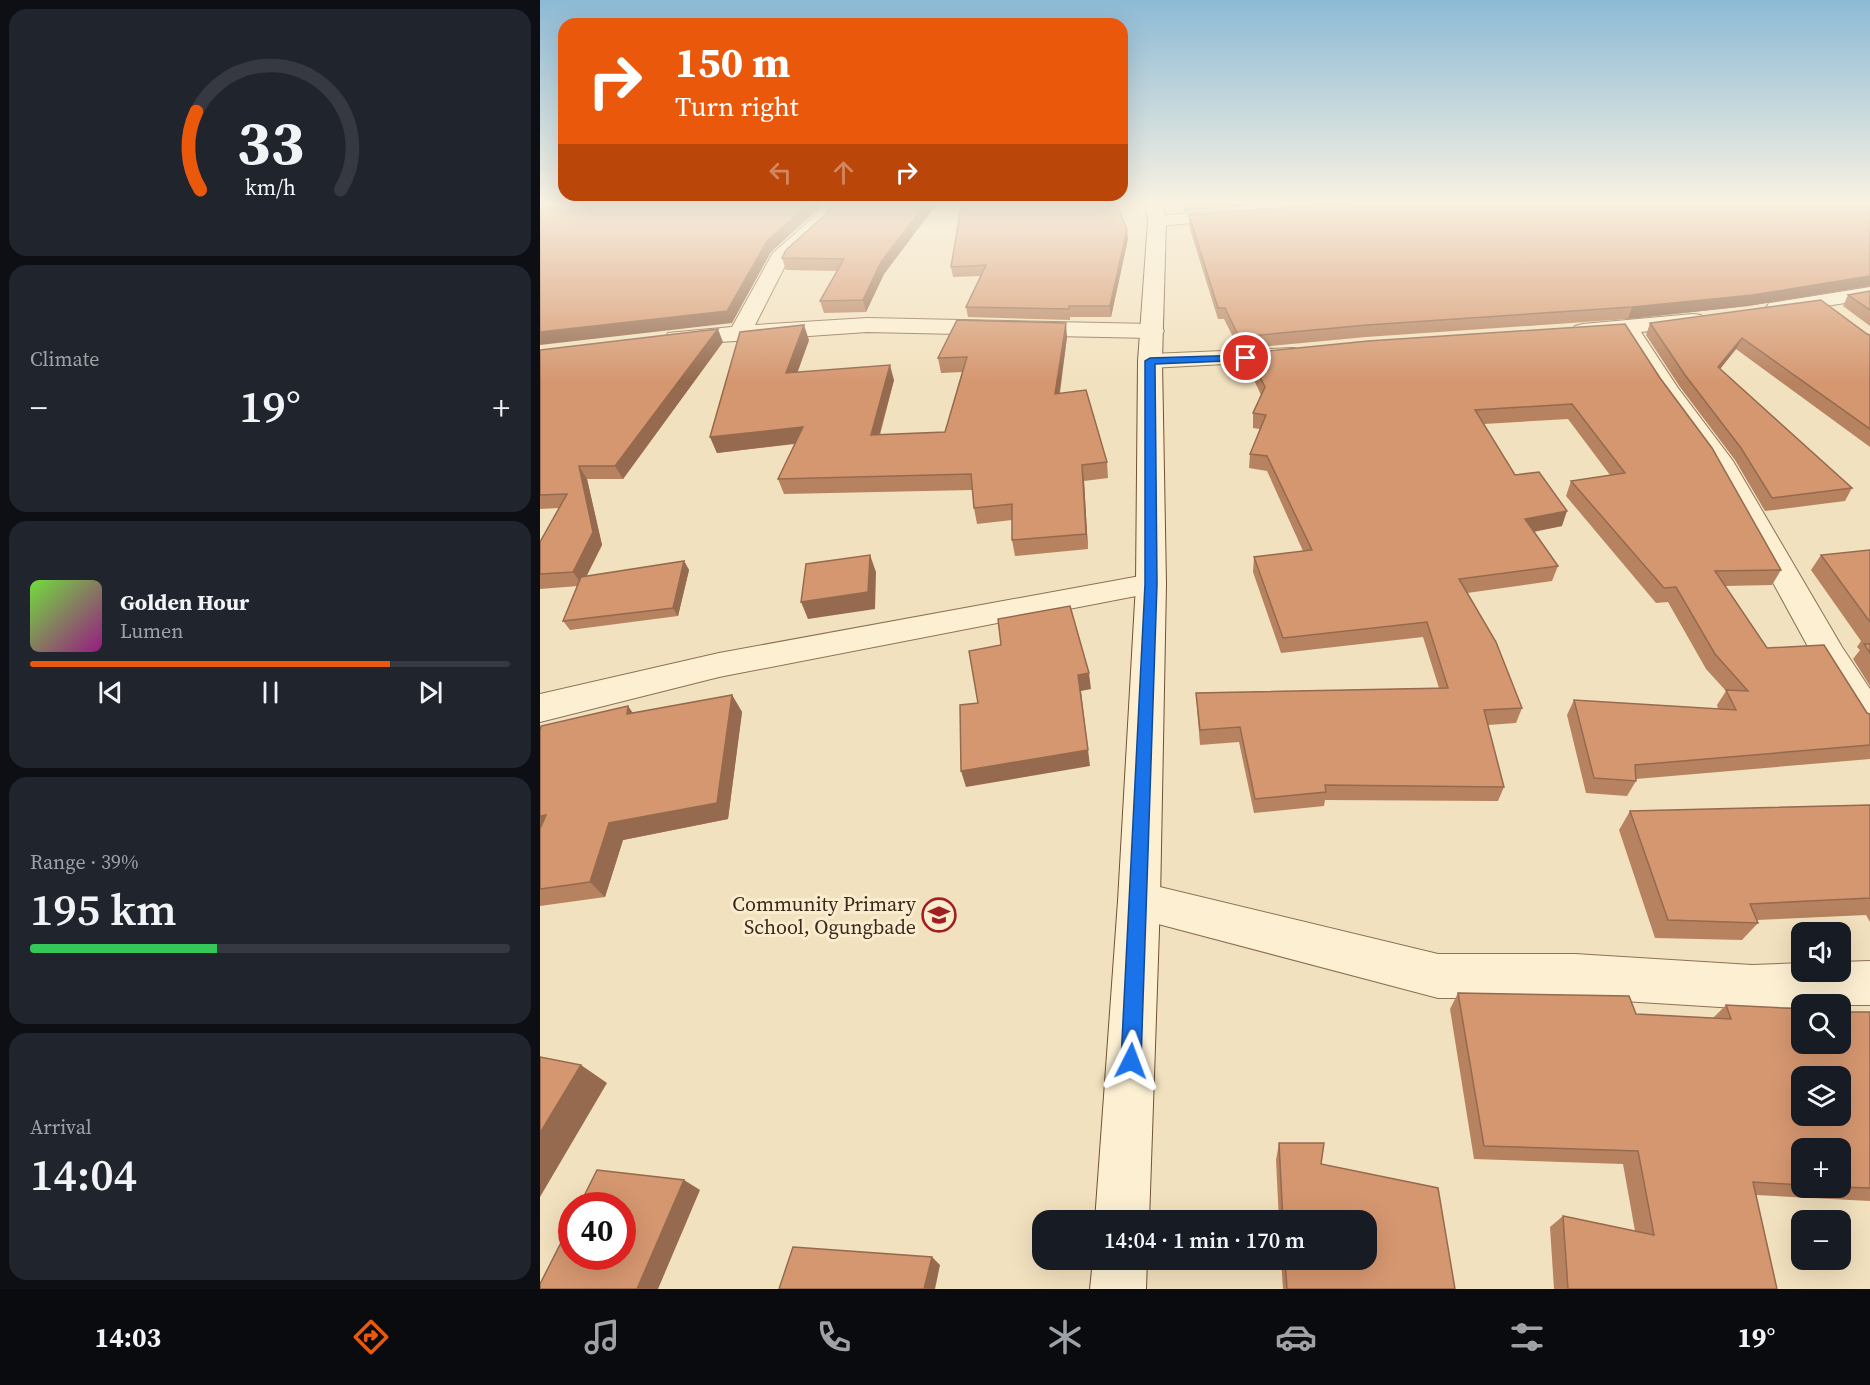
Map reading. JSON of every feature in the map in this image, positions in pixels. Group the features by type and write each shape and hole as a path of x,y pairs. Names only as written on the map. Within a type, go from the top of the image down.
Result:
{"street":[{"path":"740,332 778,261"},
{"path":"1123,1210 1139,901 1151,584 1154,261"},
{"path":"1759,312 1870,293"},
{"path":"1820,302 1839,316"},
{"path":"1567,333 1714,317"},
{"path":"657,340 740,332 867,325 1152,346 1246,358 1311,352"},
{"path":"1628,328 1668,391 1720,461 1830,656 1870,717"},
{"path":"540,708 719,665 1151,584"},
{"path":"1139,901 1438,976 1575,976 1752,987 1870,982"},
{"path":"1118,1289 1119,1270"}],"building":[{"path":"540,261 755,261 727,311 540,332"},
{"path":"843,261 882,261 863,300 820,301"},
{"path":"952,261 1120,261 1110,306 1069,306 1069,309 966,307 986,265 951,267"},
{"path":"1203,261 1870,261 1870,276 1753,295 1632,307 1367,325 1239,337 1225,308 1218,308"},
{"path":"1870,291 1870,310 1848,295"},
{"path":"1821,300 1870,335 1870,429 1742,338 1718,367 1852,488 1772,498 1741,448 1685,375 1650,323"},
{"path":"957,320 1066,323 1055,394 1086,390 1107,462 1082,465 1086,534 1012,540 1012,504 974,508 971,474 778,479 803,427 710,437 740,332 804,325 786,373 890,365 871,435 945,432 967,357 938,358"},
{"path":"1625,324 1660,378 1712,448 1781,570 1715,571 1767,648 1824,645 1867,713 1870,714 1870,745 1635,765 1636,781 1594,778 1574,700 1736,710 1726,690 1748,691 1715,654 1676,587 1664,588 1571,481 1625,473 1572,404 1475,410 1515,475 1539,472 1567,511 1525,519 1558,566 1459,579 1496,642 1522,708 1484,710 1504,787 1325,785 1326,792 1255,799 1240,727 1200,730 1196,693 1448,688 1427,622 1283,638 1254,557 1312,550 1267,456 1250,454 1266,415 1253,413 1265,387 1248,353 1368,341"},
{"path":"718,329 615,466 579,466 593,532 573,572 540,574 540,542 567,494 540,495 540,350"},
{"path":"1870,550 1870,622 1821,555"},
{"path":"870,555 868,592 801,602 806,564"},
{"path":"684,561 673,608 563,621 581,577"},
{"path":"1070,606 1089,673 1078,675 1088,750 961,771 960,705 978,703 969,651 1001,645 998,619"},
{"path":"1864,644 1870,644 1870,653"},
{"path":"732,695 717,803 609,823 590,882 540,889 540,829 546,815 540,816 541,726 628,706 627,714"},
{"path":"1870,805 1870,898 1750,904 1758,923 1668,920 1630,811"},
{"path":"1458,993 1629,996 1636,1014 1731,1019 1726,1005 1791,1008 1791,1054 1851,1054 1851,1012 1870,1012 1870,1188 1851,1187 1851,1138 1791,1138 1791,1184 1753,1182 1777,1289 1568,1289 1563,1216 1654,1235 1638,1151 1484,1146"},
{"path":"540,1057 581,1065 540,1133"},
{"path":"1279,1143 1324,1143 1321,1164 1438,1188 1455,1289 1287,1289 1286,1270 1377,1270 1377,1210 1282,1210"},
{"path":"597,1170 684,1180 637,1289 540,1289 540,1284 558,1249 558,1270 636,1270 636,1192 586,1192"},
{"path":"793,1247 932,1257 924,1289 779,1289"}],"place":[{"name":"Community Primary School, Ogungbade","path":"939,915"}],"route":[{"path":"1131,1061 1151,584 1150,361 1246,358"}]}
